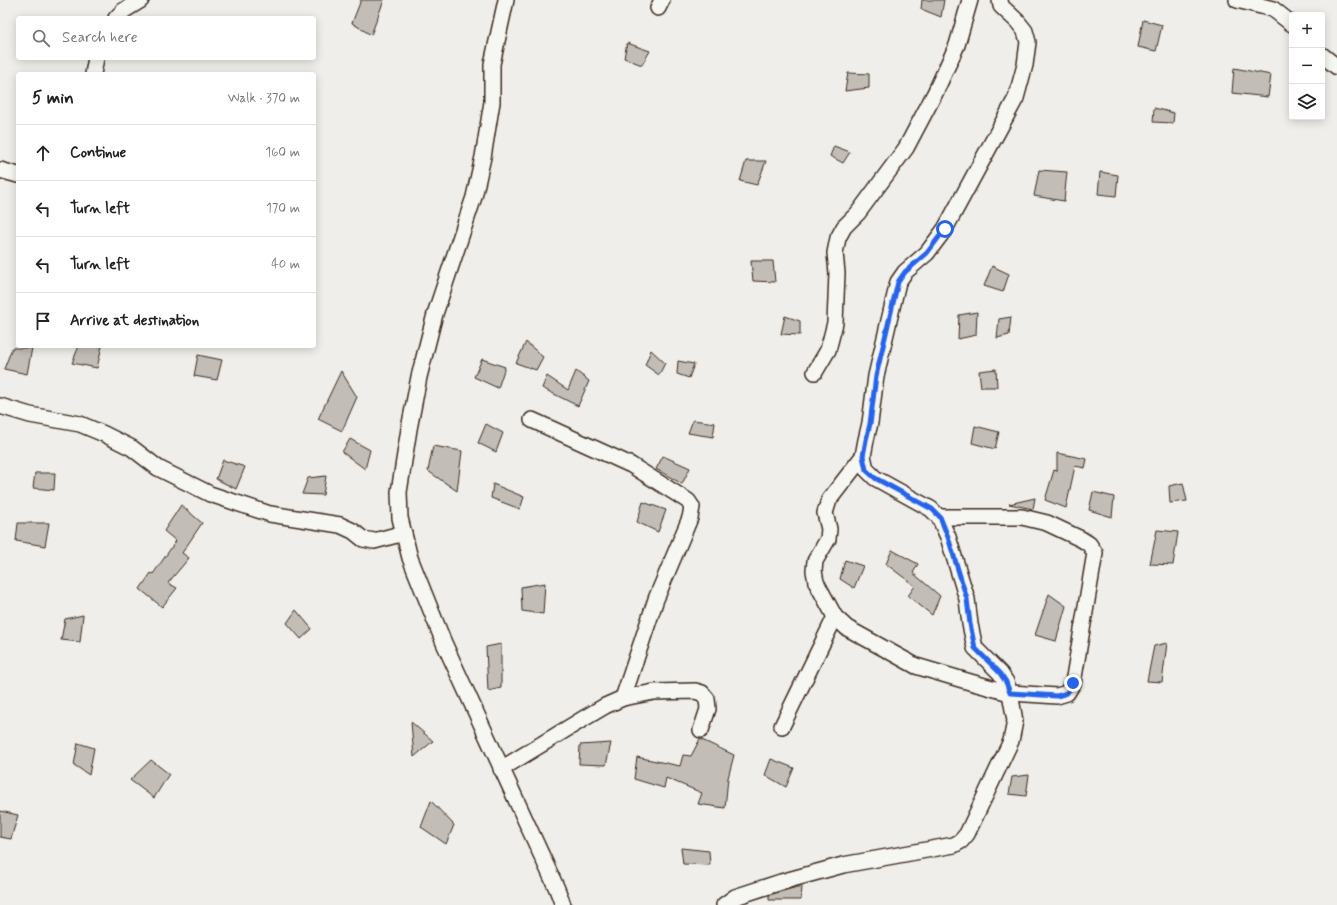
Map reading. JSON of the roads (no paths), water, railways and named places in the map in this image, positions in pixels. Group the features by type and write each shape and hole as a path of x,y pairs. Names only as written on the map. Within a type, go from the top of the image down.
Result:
{"street":[{"path":"118,16 123,11 141,0"},
{"path":"506,0 492,64 492,102 483,157 474,198 435,314 419,377 399,492 400,518 410,558 427,603 563,905"},
{"path":"815,372 828,350 835,323 837,273 835,253 838,238 844,227 858,213 906,148 935,93 957,45 970,0"},
{"path":"724,905 735,897 781,882 843,865 954,845 961,841 967,834 1011,741 1014,721 1010,693 1006,682 1000,673 975,648 967,599 948,537 940,517 932,509 875,478 866,470 863,456 870,424 876,376 898,282 905,272 927,253 945,229 1016,98 1025,66 1028,42 1025,31 1002,6 1000,0"},
{"path":"1237,0 1273,9 1289,22"},
{"path":"1325,57 1337,66"},
{"path":"93,72 96,60"},
{"path":"0,170 16,174"},
{"path":"0,406 30,415 80,424 132,448 158,468 210,494 270,514 340,525 363,538 374,541 404,533"},
{"path":"532,420 631,465 688,501 692,507 690,518 656,599 623,698"},
{"path":"863,456 829,500 825,513 829,529 828,540 815,560 814,572 816,582 835,617 847,628 916,666 1010,693 1057,696 1067,693 1073,683 1095,553 1089,544 1047,523 1022,517 940,517"},
{"path":"782,726 835,617"},
{"path":"501,769 605,706 623,698 654,692 702,692 707,699 708,709 701,730"}]}
